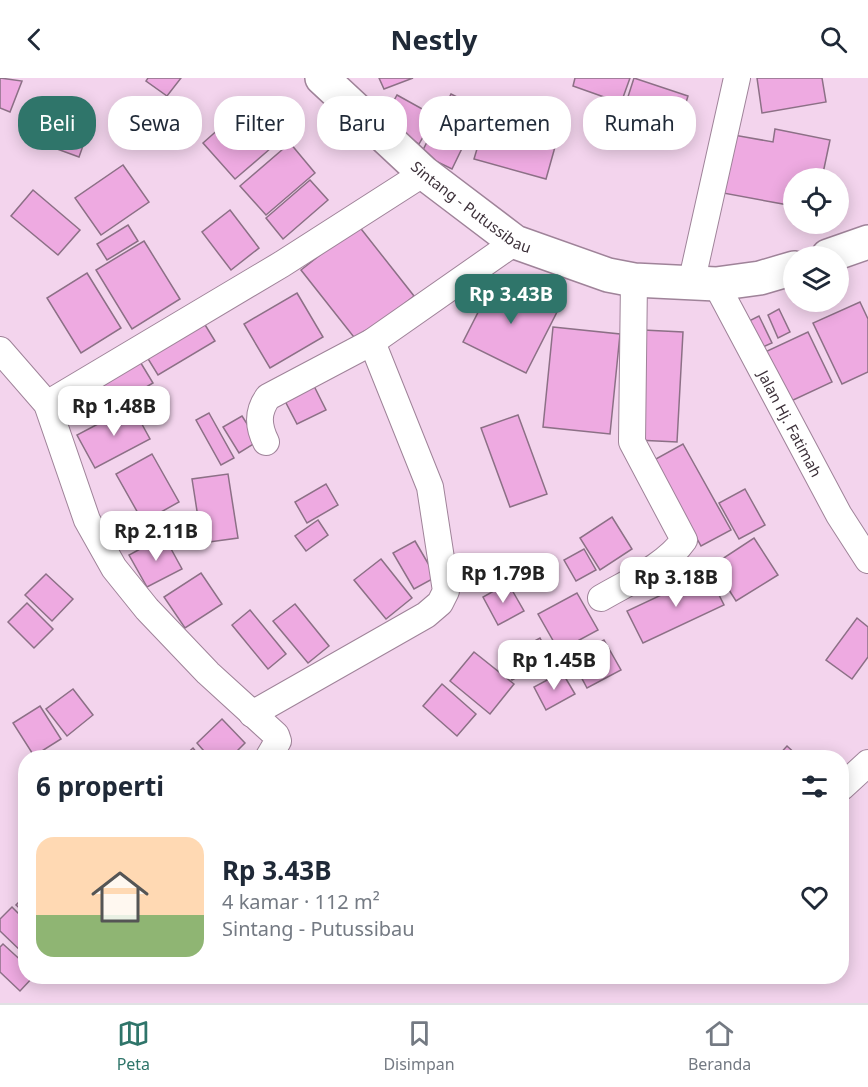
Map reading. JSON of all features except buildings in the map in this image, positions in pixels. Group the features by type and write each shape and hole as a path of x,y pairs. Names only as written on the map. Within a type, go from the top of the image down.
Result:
{"highway":[{"name":"Sintang - Putussibau","path":"322,78 424,173 515,242 608,275 634,280 704,284 760,278 783,271"},
{"path":"849,249 868,242"}],"street":[{"path":"704,284 737,78"},
{"path":"47,404 282,264 424,173"},
{"path":"266,442 258,428 261,411 268,397 372,342 515,242"},
{"path":"601,598 663,560 678,549 684,540 632,442 634,280"},
{"name":"Jalan Hj. Fatimah","path":"704,284 839,515 868,560"},
{"path":"252,714 426,615 440,603 446,591 430,487 372,342"},
{"path":"0,350 47,404 87,520 101,550 147,609 276,735 278,741 273,750"},
{"path":"849,781 868,763"}]}
